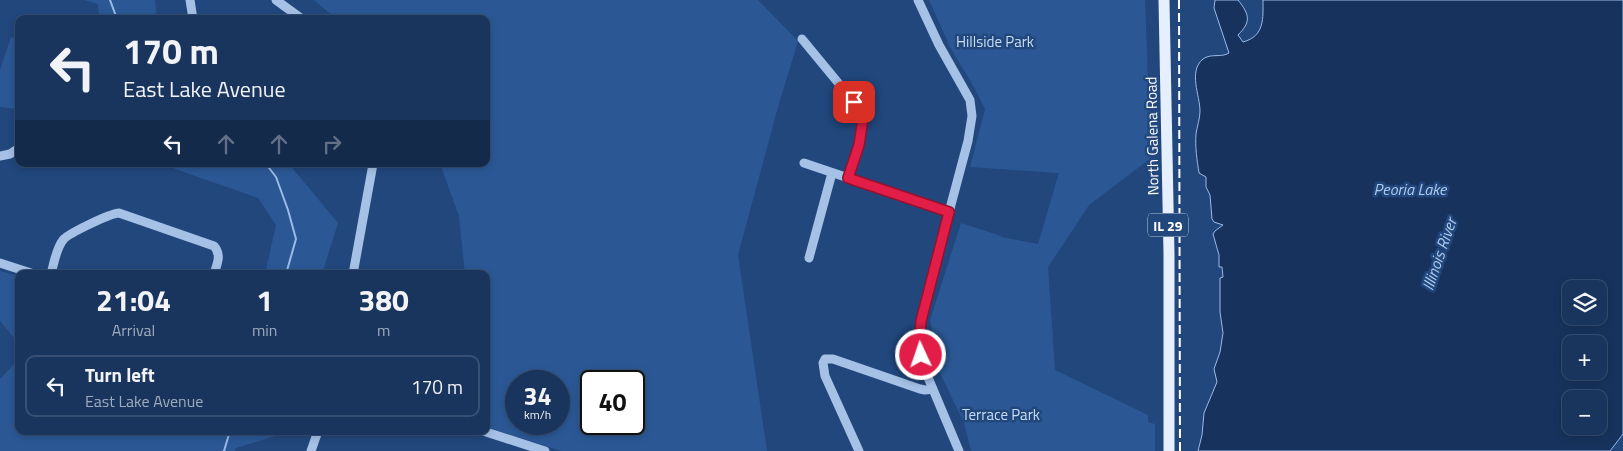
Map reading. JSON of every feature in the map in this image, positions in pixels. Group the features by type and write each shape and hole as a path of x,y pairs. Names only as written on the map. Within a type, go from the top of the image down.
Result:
{"main road":[{"name":"North Galena Road","path":"1164,0 1170,451"}],"street":[{"path":"190,0 192,15"},
{"path":"276,0 297,15"},
{"path":"918,0 938,45 966,92 971,105 972,119 968,141 925,302 920,329 922,360 959,451"},
{"path":"802,39 854,102 863,118 859,145 848,178"},
{"path":"0,156 15,151"},
{"path":"804,163 949,212"},
{"path":"354,270 372,167"},
{"path":"810,258 832,173"},
{"path":"52,270 60,245 65,238 117,213 127,214 212,245 218,250 219,256 215,270"},
{"path":"0,263 22,270"},
{"path":"859,451 826,378 823,366 824,360 831,358 920,389 932,388"},
{"path":"490,433 545,451"},
{"path":"311,451 317,435"}],"green space":[{"path":"84,0 155,0 157,15 99,15 98,4"},
{"path":"314,0 758,0 798,41 738,255 767,451 561,451 511,435 570,435 570,370 505,370 505,433 490,428 490,270 465,270 459,216 441,167 490,167 490,15 331,15"},
{"path":"929,0 1145,0 1151,158 1089,205 1048,267 1055,370 1148,415 1148,422 1155,424 1155,451 971,451 964,423 939,371 930,320 961,223 1001,237 1038,244 1059,173 970,167 985,109 950,47"},
{"path":"11,37 15,38 15,109 0,107 0,70"},
{"path":"170,167 291,167 338,223 323,270 266,270 276,225 258,198"},
{"path":"0,271 15,275 15,339 0,321"},
{"path":"15,363 15,435 279,435 236,448 234,451 0,451 0,379"}],"water":[{"name":"Peoria Lake","path":"1215,0 1238,0 1245,10 1247,22 1238,35 1243,42 1259,31 1262,20 1263,0 1623,0 1623,434 1610,451 1198,451 1204,413 1217,382 1214,369 1220,352 1223,333 1220,312 1220,278 1223,277 1222,267 1219,267 1219,255 1213,234 1223,225 1214,222 1212,219 1206,177 1199,173 1196,134 1200,117 1200,105 1195,77 1196,70 1203,59 1229,53 1214,8"}],"waterway":[{"path":"110,0 116,15"},
{"path":"268,167 276,177 296,239 287,270"},
{"path":"224,451 229,435"}],"railway":[{"path":"1179,0 1180,451"}],"route":[{"path":"854,102 863,118 859,145 848,178 949,212 921,321 921,355"}],"park label":[{"name":"Hillside Park","path":"995,41"},
{"name":"Terrace Park","path":"1001,414"}],"water label":[{"name":"Illinois River","path":"1439,254"}]}
